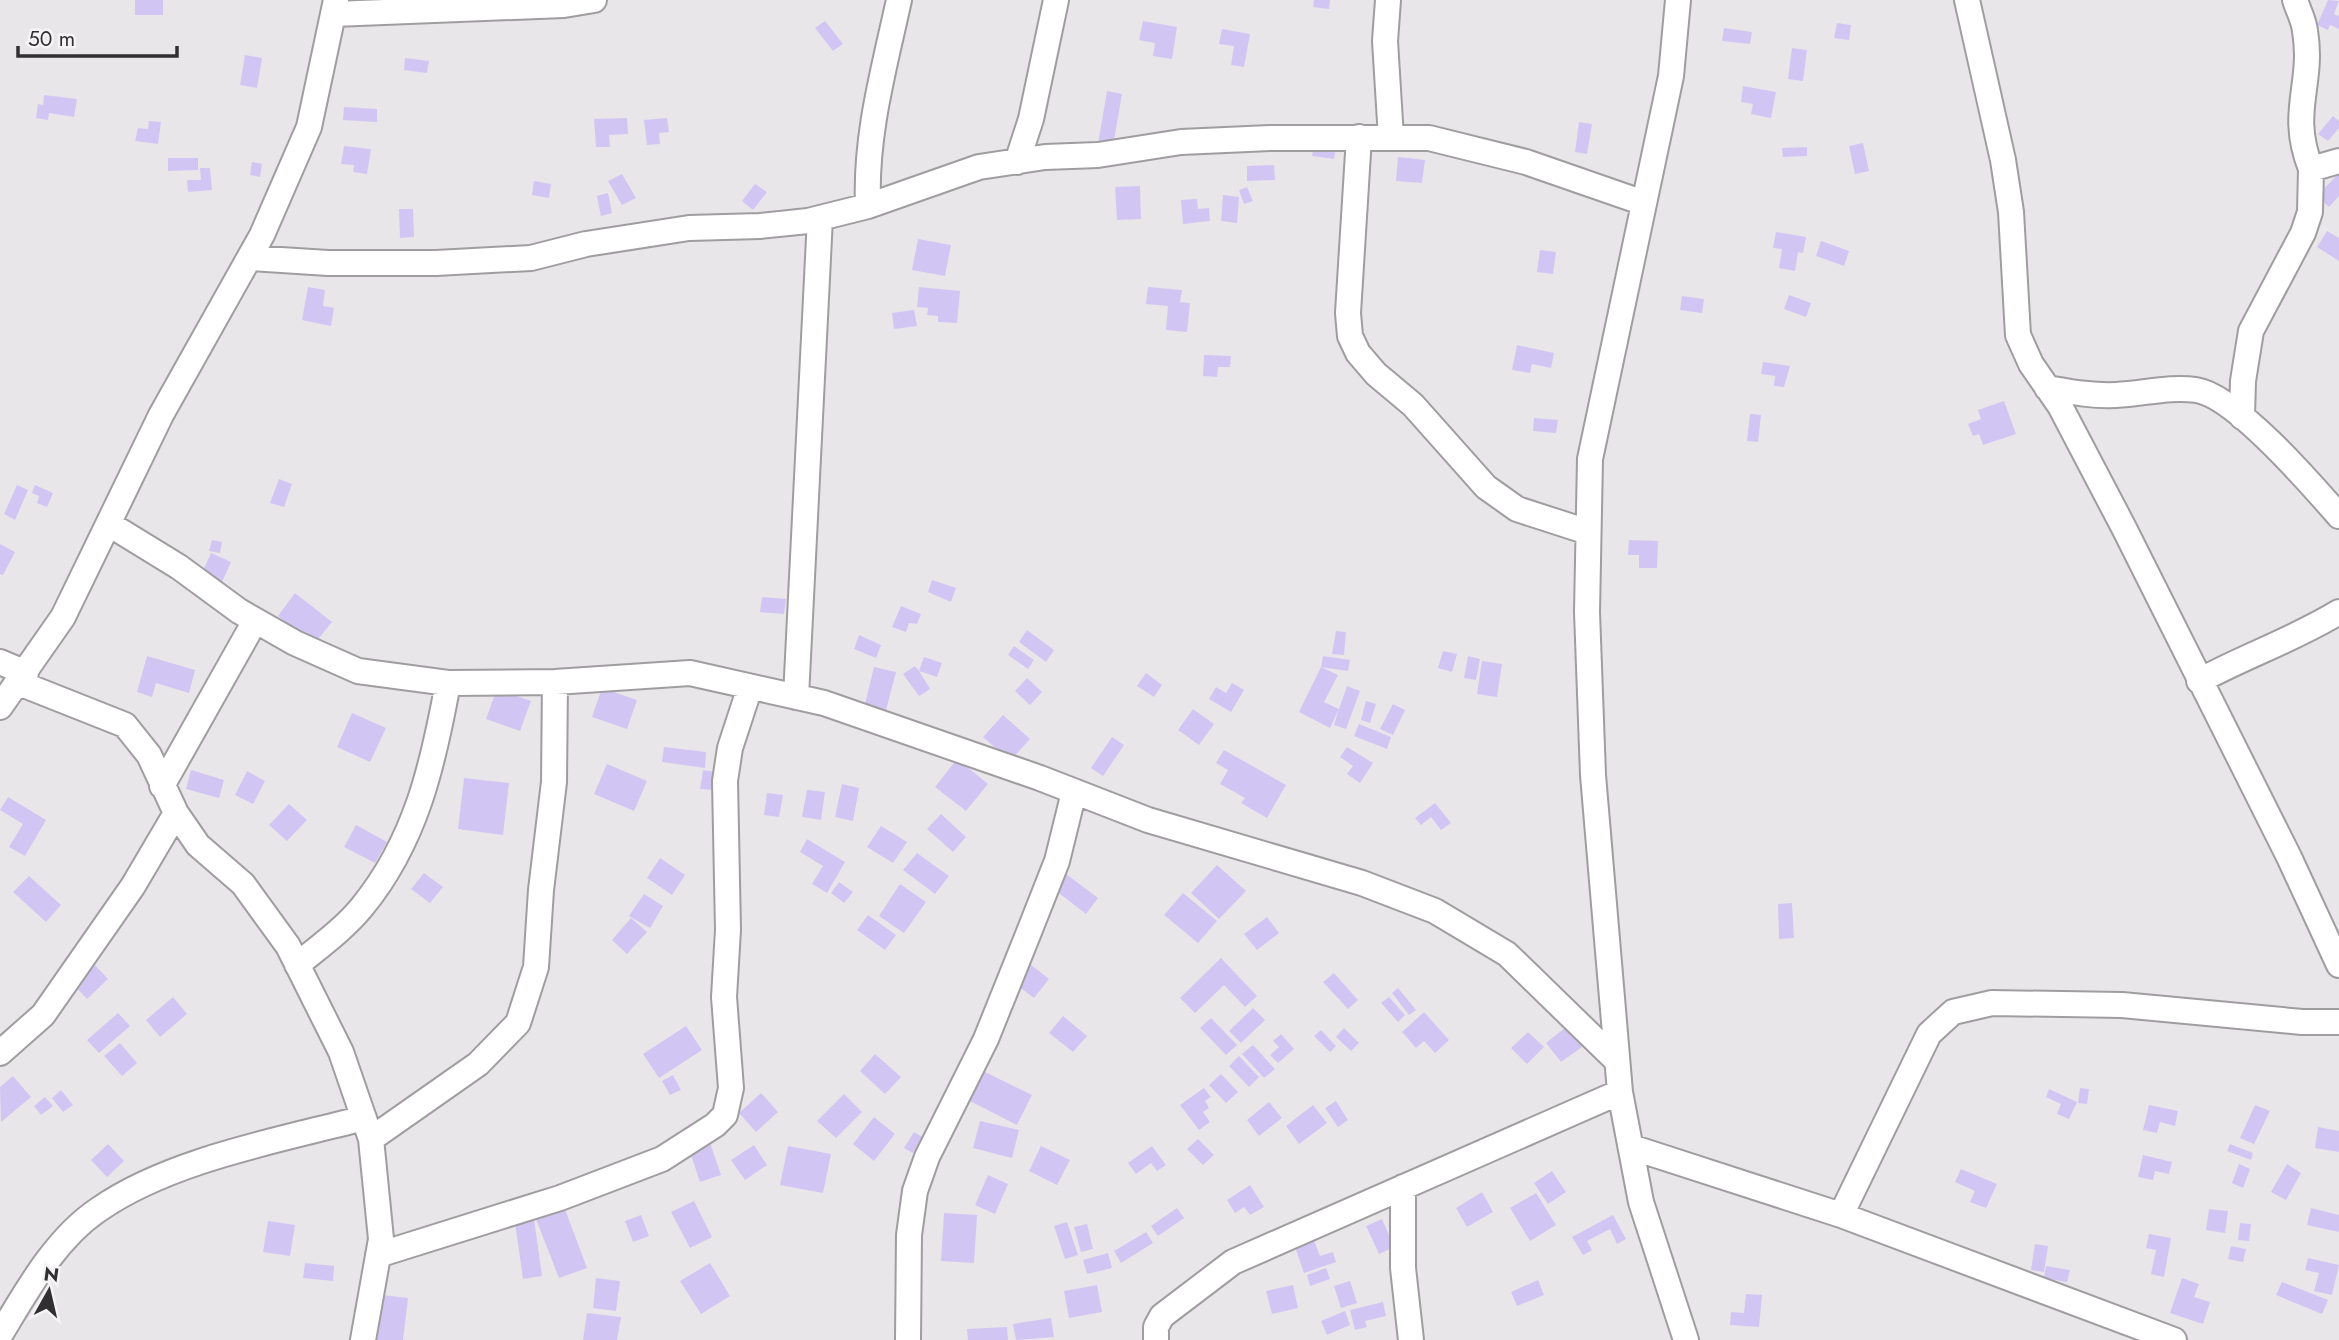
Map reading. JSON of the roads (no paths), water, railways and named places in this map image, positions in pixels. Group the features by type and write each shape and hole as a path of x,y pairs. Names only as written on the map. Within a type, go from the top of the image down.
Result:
{"street":[{"path":"0,707 23,678 63,617 161,415 250,258 309,127 335,7 538,6 594,0"},
{"path":"868,206 866,164 870,128 899,0"},
{"path":"1017,162 1031,119 1056,0"},
{"path":"1388,0 1385,41 1391,138"},
{"path":"1678,0 1671,76 1590,459 1587,612 1593,775 1620,1092 1641,1202 1686,1340"},
{"path":"1967,0 1990,93 2011,212 2018,335 2118,515 2289,857 2339,965"},
{"path":"2242,417 2243,381 2251,331 2274,284 2294,255 2310,212 2311,169 2300,131 2307,60 2305,29 2295,0"},
{"path":"250,258 328,263 531,258 586,244 689,228 760,226 820,218 868,206 979,167 1098,155 1181,142 1359,137 1429,138 1526,162 1644,203"},
{"path":"1359,137 1348,313 1350,336 1358,353 1421,413 1486,487 1517,509 1588,533"},
{"path":"2311,169 2339,161"},
{"path":"796,697 820,218"},
{"path":"2048,388 2083,395 2116,395 2170,388 2199,390 2242,417 2339,516"},
{"path":"109,524 255,621 358,671 448,683 555,682 690,673 824,703 1148,820 1362,883 1435,911 1507,954 1617,1061"},
{"path":"2199,681 2245,656 2316,626 2339,612"},
{"path":"162,786 255,621"},
{"path":"0,662 23,678 125,725 149,755 176,813 198,845 243,884 288,946 341,1052 367,1128 380,1239 363,1340"},
{"path":"0,1335 28,1289 66,1240 96,1211 142,1184 255,1146 367,1128 478,1064 518,1023 536,967 554,782 555,682"},
{"path":"297,965 361,908 400,852 422,803 448,683"},
{"path":"378,1255 560,1198 662,1159 715,1125 725,1115 731,1088 724,997 728,930 725,781 737,720 750,687"},
{"path":"908,1340 909,1235 915,1191 927,1157 986,1039 1034,920 1057,861 1074,792"},
{"path":"0,1053 43,1015 133,886 176,813"},
{"path":"1841,1215 1929,1034 1953,1012 1992,1003 2043,1001 2203,1011 2302,1022 2339,1022"},
{"path":"1156,1340 1156,1327 1162,1316 1233,1262 1620,1092"},
{"path":"1630,1147 1841,1215 2174,1340"},
{"path":"1403,1187 1403,1268 1411,1340"}]}
